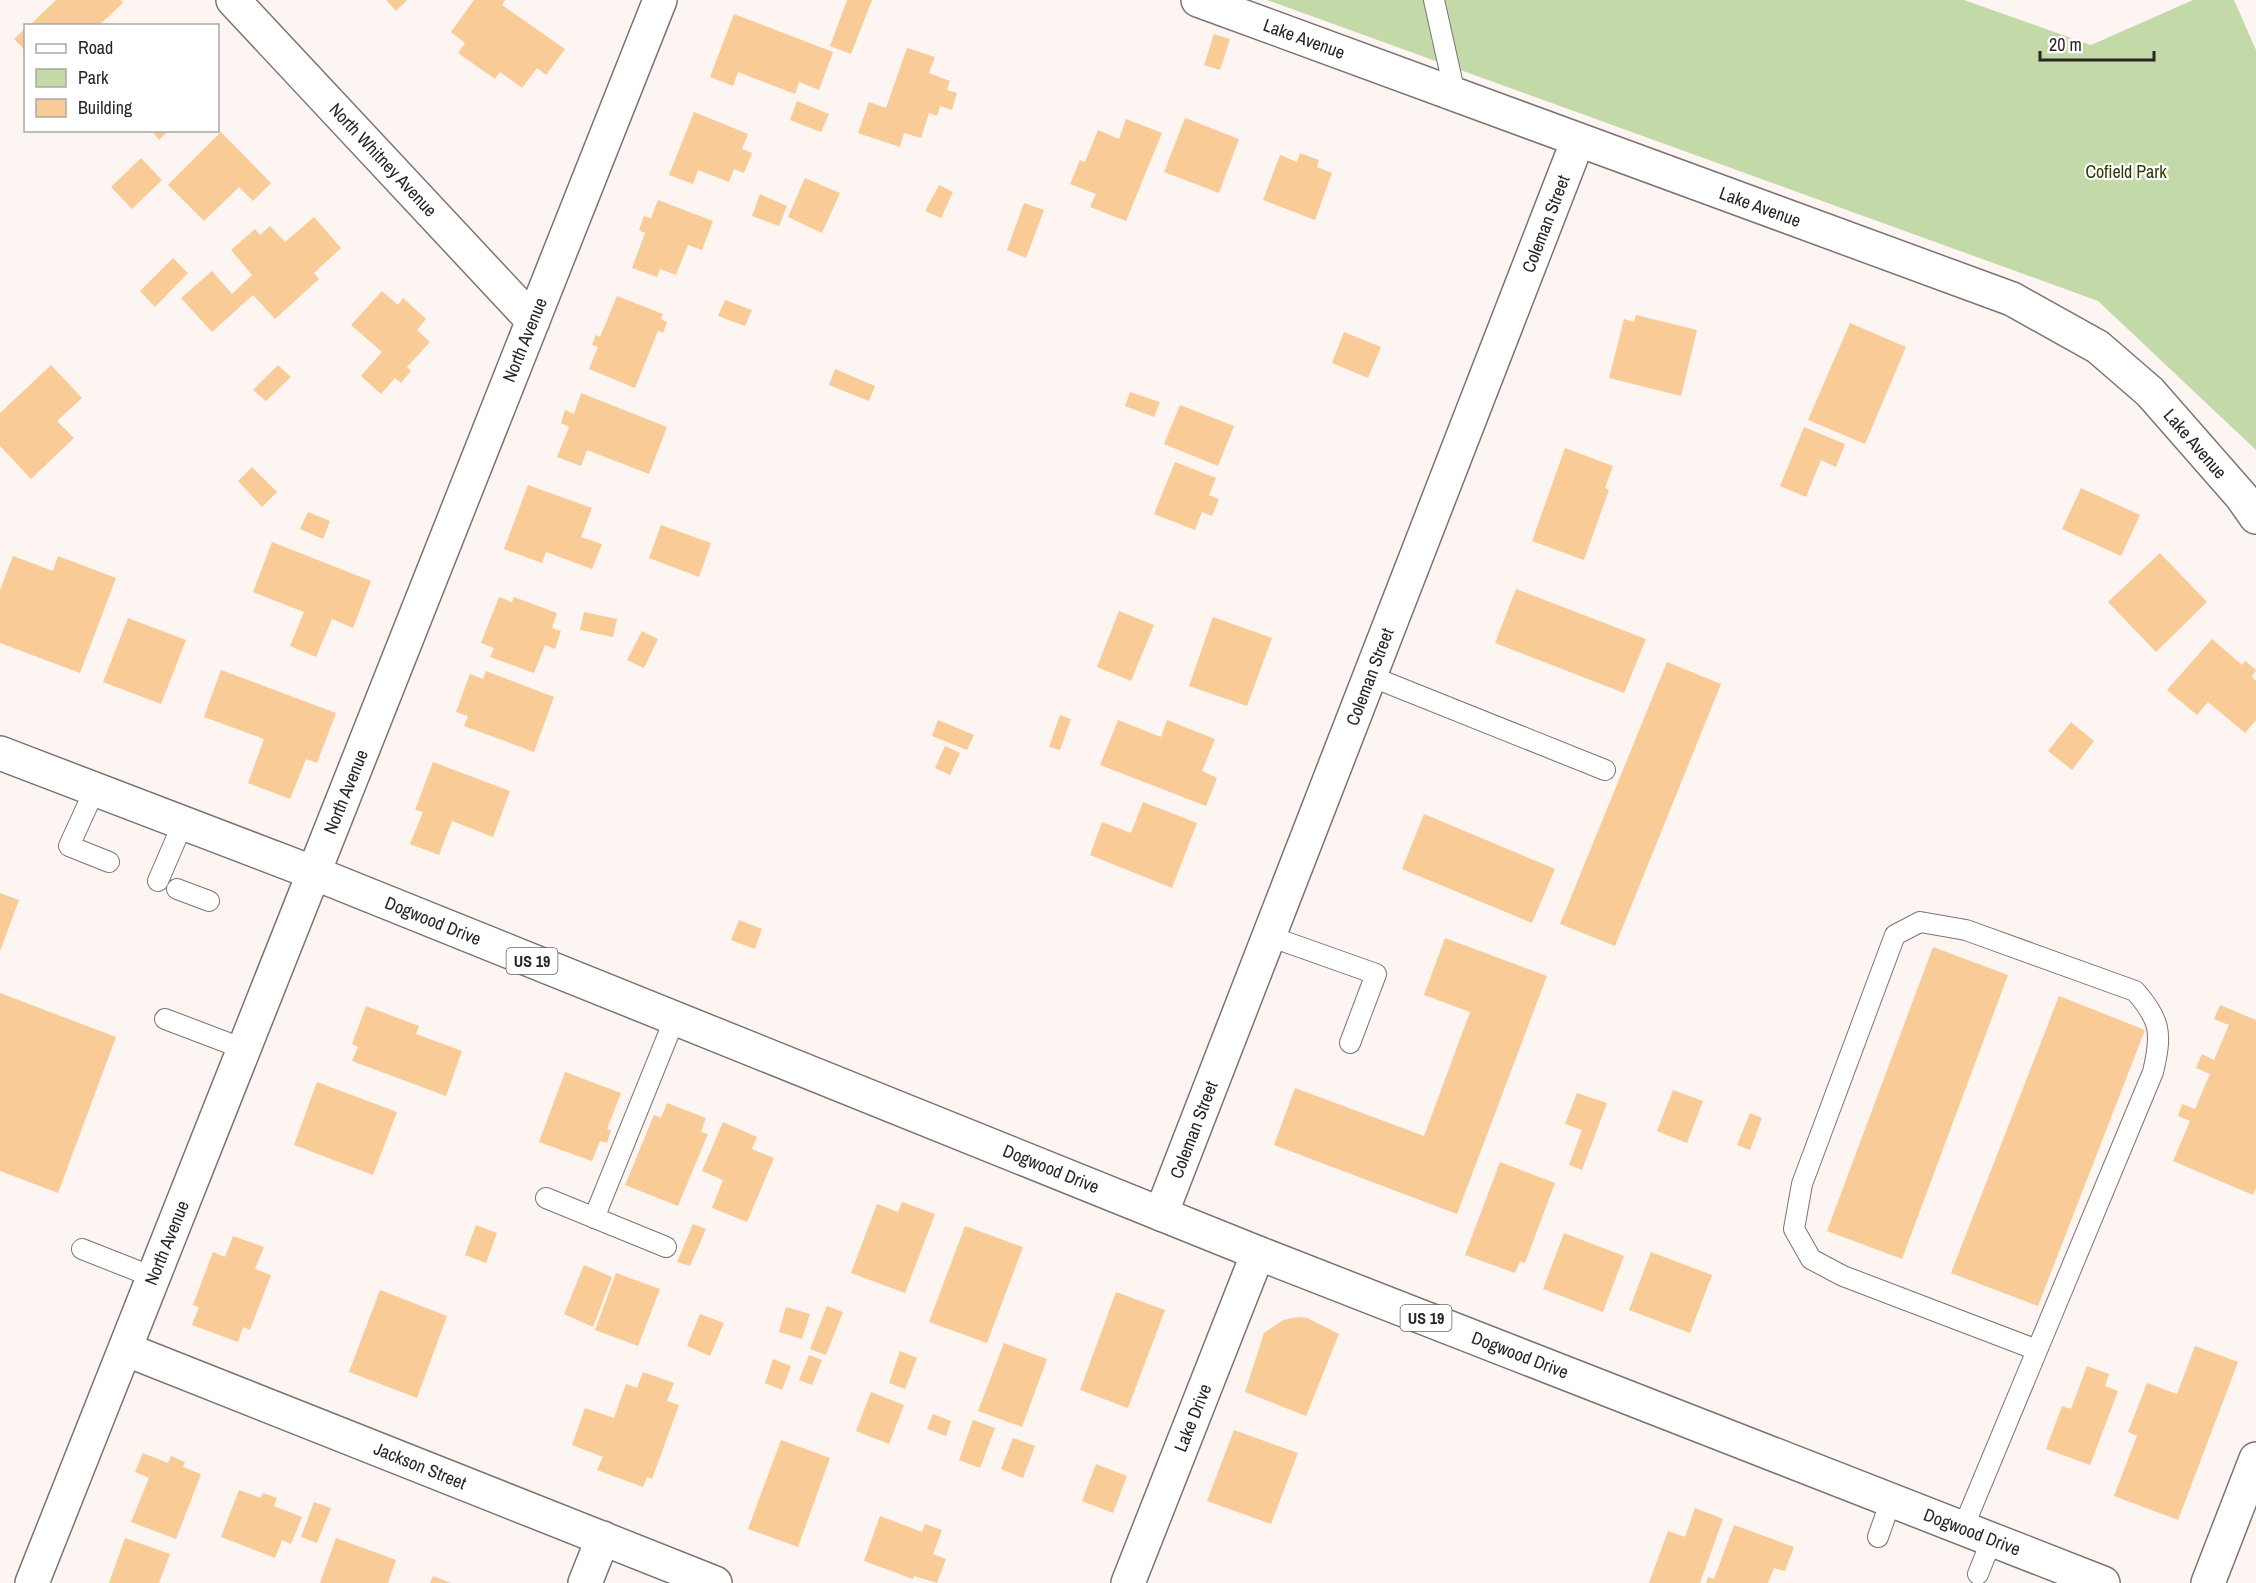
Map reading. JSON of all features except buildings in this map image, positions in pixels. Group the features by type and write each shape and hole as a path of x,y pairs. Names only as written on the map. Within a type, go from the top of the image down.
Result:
{"street":[{"name":"North Whitney Avenue","path":"233,0 532,321"},
{"name":"North Avenue","path":"32,1583 660,0"},
{"name":"Lake Avenue","path":"1198,0 2012,299 2098,347 2150,392 2242,497 2256,517"},
{"name":"Coleman Street","path":"1161,1214 1578,140"},
{"name":"Dogwood Drive","path":"0,753 314,873 1258,1253 2103,1583"},
{"name":"Lake Drive","path":"1128,1583 1258,1253"},
{"name":"Jackson Street","path":"125,1349 716,1583"},
{"path":"2208,1583 2256,1460"},
{"path":"585,1583 603,1538"}],"lane":[{"path":"1434,0 1455,94"},
{"path":"1370,676 1605,770"},
{"path":"95,789 69,846 110,862"},
{"path":"158,881 183,823"},
{"path":"177,889 209,901"},
{"path":"1978,1574 1977,1534 2037,1350 2153,1072 2160,1043 2153,1011 2135,991 1966,930 1920,922 1895,935 1802,1185 1794,1229 1811,1259 1843,1276 2037,1350"},
{"path":"1269,936 1377,974 1350,1043"},
{"path":"594,1218 675,1018"},
{"path":"165,1019 244,1048"},
{"path":"546,1198 666,1247"},
{"path":"82,1249 153,1277"},
{"path":"1878,1537 1891,1500"}],"green space":[{"name":"Cofield Park","path":"1267,0 1964,0 2091,45 2193,0 2234,0 2256,50 2256,450 2098,301"}]}
